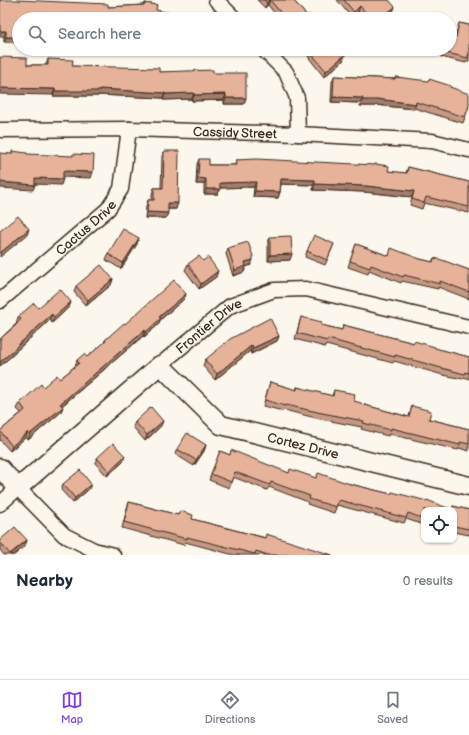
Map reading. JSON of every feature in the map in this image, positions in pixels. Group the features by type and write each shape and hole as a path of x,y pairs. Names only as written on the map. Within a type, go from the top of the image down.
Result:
{"street":[{"path":"216,0 228,12"},
{"path":"270,56 286,72 297,98 298,134"},
{"name":"Cassidy Street","path":"0,130 129,129 298,134 432,141 469,150"},
{"name":"Cactus Drive","path":"0,301 108,209 121,189 129,129"},
{"name":"Frontier Drive","path":"0,504 160,364 230,306 274,290 306,289 469,327"},
{"name":"Cortez Drive","path":"160,364 221,425 469,486"},
{"path":"0,468 64,535 94,550 113,555"}],"building":[{"path":"0,0 108,4 108,7 145,5 145,3 157,5 156,10 166,12 12,12 12,37 6,37 6,31 0,31"},
{"path":"270,0 293,0 304,12 280,12"},
{"path":"344,0 389,0 395,7 388,12 365,12 360,6 354,12"},
{"path":"459,23 469,25 468,58 457,55 457,32"},
{"path":"314,56 344,56 326,71"},
{"path":"0,57 27,58 27,65 48,65 48,59 73,60 72,66 159,68 159,72 213,70 213,73 246,73 246,98 226,98 226,94 194,95 194,93 165,94 100,89 100,91 55,91 55,89 0,88"},
{"path":"334,76 395,79 396,77 428,81 429,79 469,94 469,106 465,117 416,102 416,104 377,99 362,100 363,98 333,97"},
{"path":"12,151 27,154 73,156 73,154 94,155 93,172 63,171 63,179 35,178 35,185 0,182 0,153 12,154"},
{"path":"164,151 179,151 178,203 168,203 168,213 147,212 148,200 154,200 154,188 163,188"},
{"path":"199,159 209,159 209,165 237,165 236,160 256,159 375,164 389,166 388,171 407,173 408,167 469,182 469,207 426,197 424,203 412,199 414,191 366,186 315,184 315,180 281,179 280,192 255,191 256,182 220,183 220,189 206,189 206,179 198,178"},
{"path":"18,216 29,229 0,253 0,231"},
{"path":"123,229 139,238 123,263 108,254"},
{"path":"314,235 334,244 327,260 307,251"},
{"path":"291,236 292,254 270,255 270,237"},
{"path":"248,242 253,260 245,262 246,266 235,270 228,248"},
{"path":"356,244 389,256 391,248 420,259 433,262 434,258 469,270 469,292 440,281 440,284 404,275 403,277 371,265 370,268 350,261"},
{"path":"199,256 203,261 208,257 218,271 201,284 188,264"},
{"path":"101,265 113,279 88,300 76,286"},
{"path":"174,280 186,294 159,317 161,318 146,332 145,330 60,404 63,407 30,434 28,432 12,446 0,431 25,410 20,403 41,384 43,387 57,375 60,379 79,363 77,360 84,354 87,357"},
{"path":"60,289 71,302 54,317 52,314 0,362 0,339 21,319 18,317 34,303 38,308"},
{"path":"301,317 322,322 321,325 342,330 343,325 414,343 414,341 469,357 469,373 466,372 465,374 395,355 395,357 328,339 327,341 297,333"},
{"path":"270,318 279,336 253,348 252,345 217,374 205,360 230,339"},
{"path":"270,382 297,390 297,387 333,396 334,390 355,394 354,401 361,404 409,417 412,406 431,411 429,419 469,429 469,444 460,442 460,445 391,428 391,430 363,423 364,421 285,406 265,400"},
{"path":"151,407 163,421 147,435 135,422"},
{"path":"187,433 206,445 196,460 177,449"},
{"path":"113,443 125,456 109,471 97,458"},
{"path":"231,450 289,473 290,469 316,478 318,473 350,484 391,494 392,492 427,500 444,507 421,507 421,518 408,513 406,518 339,500 336,507 309,499 310,496 271,482 270,485 235,472 231,482 211,474 220,451 230,455"},
{"path":"80,470 91,484 75,498 63,484"},
{"path":"129,502 178,515 180,511 193,515 192,519 265,538 266,534 332,555 268,555 256,551 255,554 187,537 187,539 124,522"},
{"path":"457,507 469,510 469,529 457,527"},
{"path":"15,527 27,540 10,554 0,540"}]}
